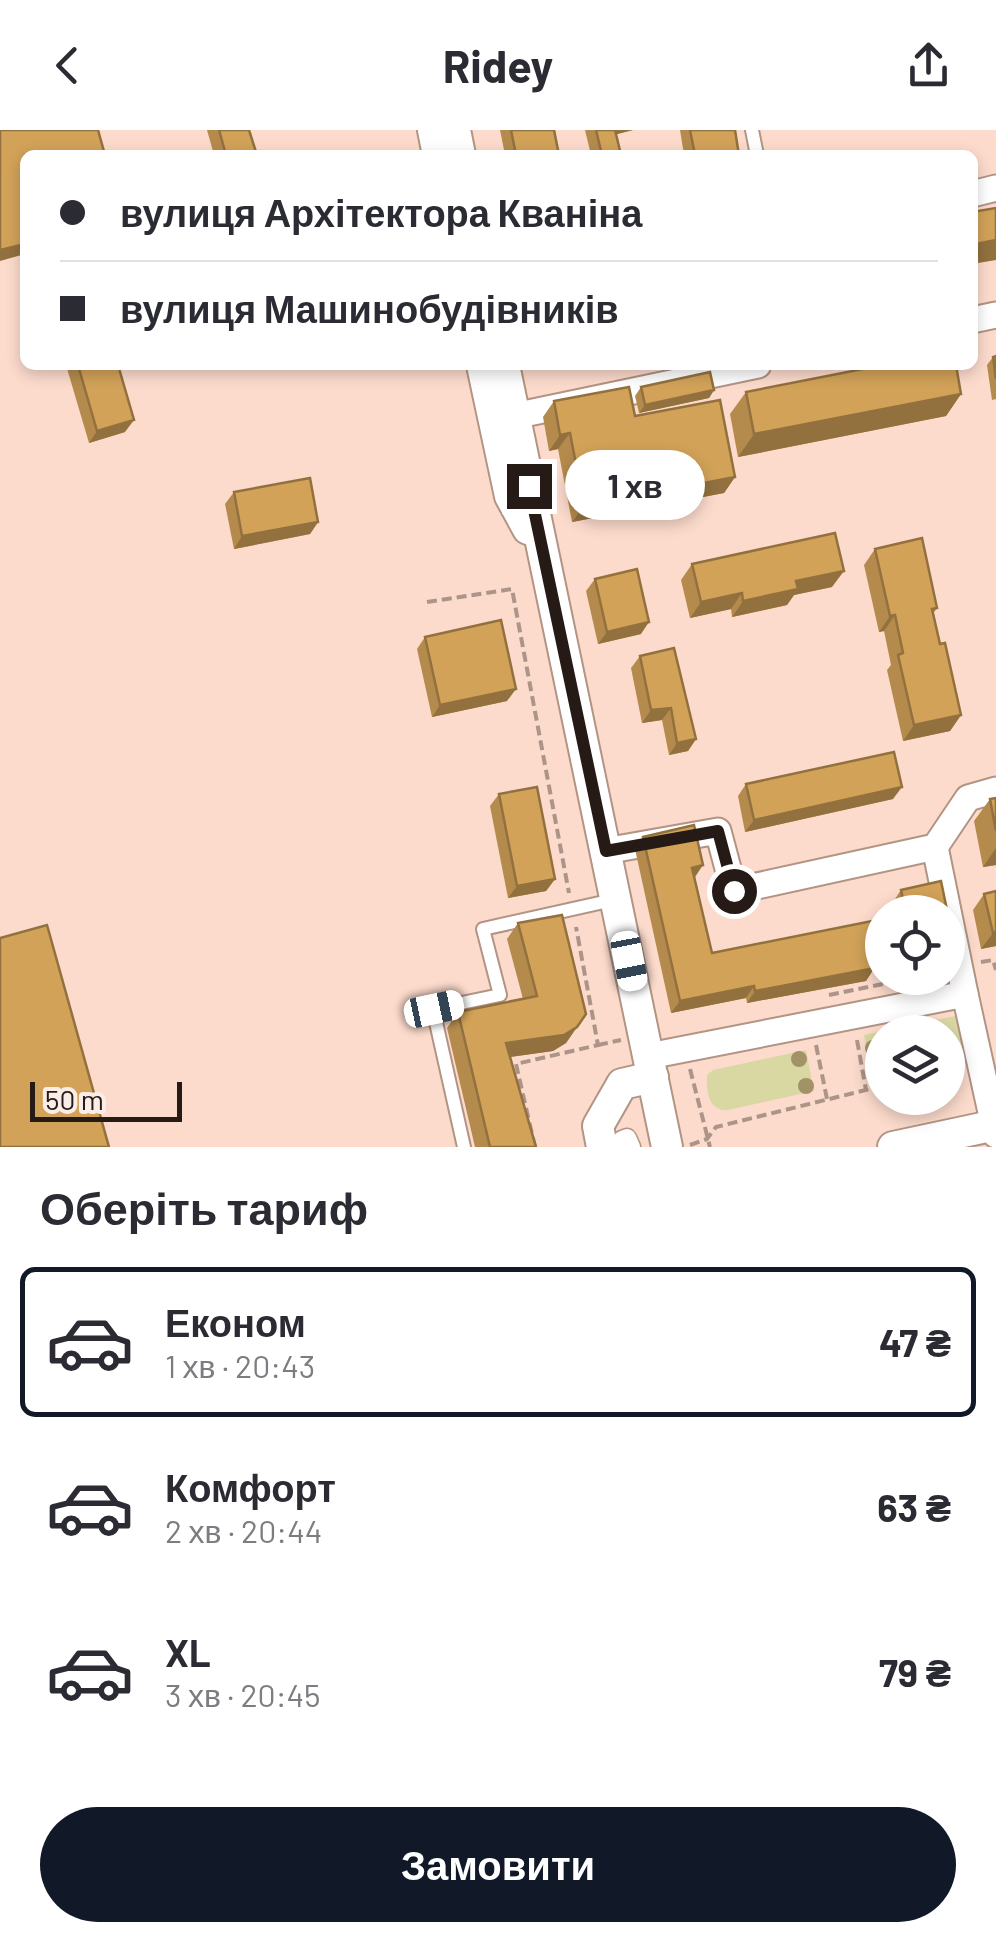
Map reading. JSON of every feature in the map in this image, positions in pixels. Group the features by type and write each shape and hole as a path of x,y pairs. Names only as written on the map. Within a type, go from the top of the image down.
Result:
{"street":[{"path":"483,370 510,496 544,556"},
{"path":"505,370 667,1147"},
{"path":"514,416 734,370"},
{"path":"606,851 718,831 734,891 935,847 968,798 996,790"},
{"path":"893,1147 995,1128 935,847"},
{"path":"602,1147 598,1126 622,1084 685,1050 811,1024 850,1004 966,994"},
{"path":"623,1147 622,1140 627,1138 631,1147"}],"lane":[{"path":"464,1147 434,1009 500,995 483,929 616,900"}],"path":[{"path":"427,602 512,589 598,1045 516,1064 535,1147"},
{"path":"850,1004 865,1085"},
{"path":"811,1024 827,1099"},
{"path":"685,1050 710,1147"},
{"path":"687,1147 708,1140 716,1127 865,1090"}],"shaded area":[{"path":"965,1020 966,1020 970,1047 965,1055"},
{"path":"806,1050 814,1091 728,1110 712,1104 707,1075 713,1070"}],"building":[{"path":"0,130 98,130 104,150 20,150 20,245 0,250"},
{"path":"219,130 249,130 255,150 225,150"},
{"path":"511,130 554,130 558,150 515,150"},
{"path":"596,130 615,130 620,150 601,150"},
{"path":"690,130 735,130 738,150 694,150"},
{"path":"996,208 996,240 978,244 978,211"},
{"path":"79,370 119,370 134,420 97,431"},
{"path":"858,370 957,370 961,394 754,434 746,392"},
{"path":"710,372 714,390 645,405 641,387"},
{"path":"629,387 635,416 720,400 735,477 584,506 570,433 560,435 554,401"},
{"path":"310,478 318,522 242,536 234,492"},
{"path":"835,533 844,571 796,581 798,589 743,601 742,593 701,602 692,564"},
{"path":"922,538 937,608 932,609 940,644 945,643 961,715 914,725 898,655 903,653 895,615 890,616 875,549"},
{"path":"637,569 649,622 607,632 595,579"},
{"path":"501,620 516,689 440,705 425,637"},
{"path":"674,648 696,739 677,743 671,708 651,710 640,656"},
{"path":"894,752 902,787 754,820 746,784"},
{"path":"537,787 555,879 517,886 499,794"},
{"path":"996,798 996,831 990,799"},
{"path":"694,825 703,865 692,868 712,953 865,922 865,970 680,1001 643,837"},
{"path":"941,881 944,895 902,895 901,890"},
{"path":"996,891 996,932 993,933 984,894"},
{"path":"562,915 586,1014 577,1027 564,1035 506,1043 536,1147 490,1147 458,1012 537,996 518,923"},
{"path":"47,925 109,1147 0,1147 0,938"}],"route":[{"path":"529,486 606,851 718,831 734,891"}]}
